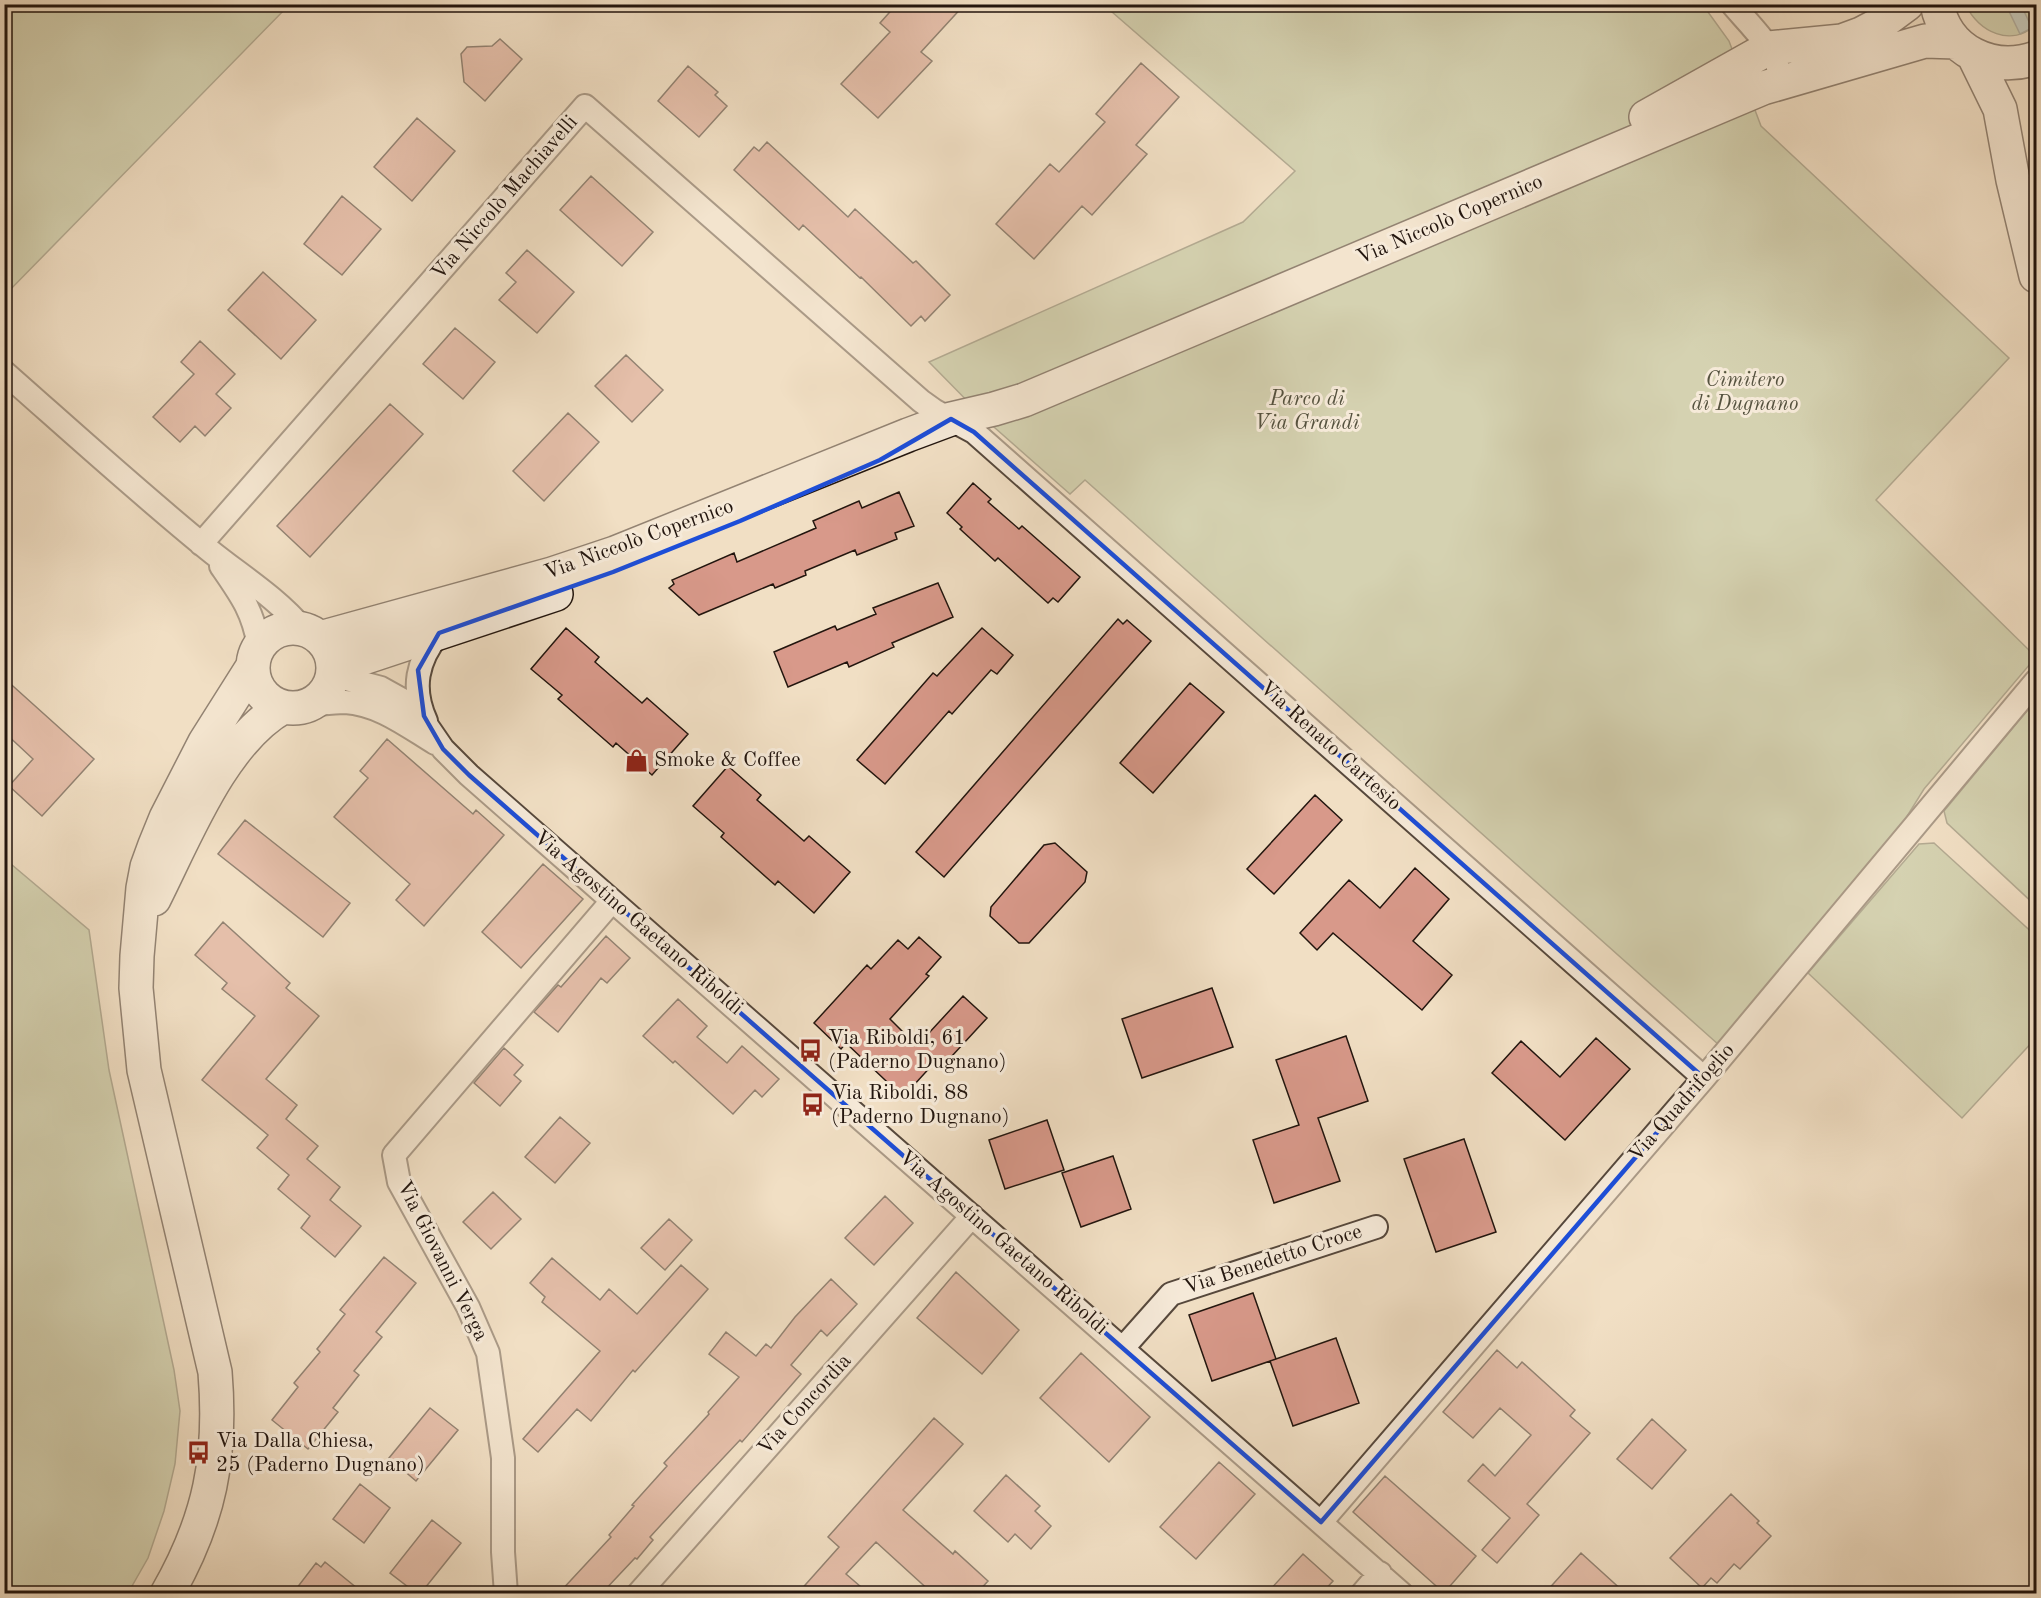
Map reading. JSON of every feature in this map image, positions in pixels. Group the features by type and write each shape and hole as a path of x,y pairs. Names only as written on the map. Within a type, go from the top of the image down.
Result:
{"street":[{"path":"1732,4 1769,48 1776,61 1778,70 1776,78 1763,88"},
{"name":"Via Niccolò Copernico","path":"333,670 613,572 740,521 880,460 989,397 1017,384 1649,115 1769,48 1842,41 1880,24 1907,4"},
{"path":"1937,4 1946,28 1965,49 2000,109 2019,209 2037,276"},
{"name":"Via Niccolò Copernico","path":"311,634 552,574 615,553 873,448 951,419 1024,399 1763,88 1926,41 1965,49 1996,63 2017,64 2037,58"},
{"name":"Via Niccolò Machiavelli","path":"205,547 585,106 921,400 935,411 951,419"},
{"path":"4,372 205,547 280,605 330,653 333,670 327,690 319,699 295,706 259,723 232,755 196,815 141,925"},
{"name":"Via Renato Cartesio","path":"951,419 974,432 1704,1078"},
{"path":"205,547 248,606 253,619 256,656 254,679 261,693 272,702 295,706"},
{"path":"167,1593 185,1561 207,1503 213,1473 218,1411 215,1372 144,1070 136,988 143,888 147,867 166,818 205,742 266,638 284,628 311,634"},
{"path":"429,727 420,705 418,670 423,656 439,633"},
{"name":"Via Agostino Gaetano Riboldi","path":"333,670 347,679 381,688 408,703 429,727 443,749"},
{"name":"Via Quadrifoglio","path":"1321,1522 1704,1078 2037,681"},
{"name":"Via Agostino Gaetano Riboldi","path":"295,706 345,702 372,708 389,714 443,749 469,775 612,901 1402,1593"},
{"name":"Via Giovanni Verga","path":"506,1593 503,1552 503,1458 488,1353 468,1307 399,1182 394,1155 612,901"},
{"name":"Via Concordia","path":"638,1593 972,1216"},
{"name":"Via Benedetto Croce","path":"1123,1348 1172,1294 1376,1227"},
{"path":"1362,1593 1380,1573"}],"highlighted area":[{"path":"951,419 974,432 1704,1078 1321,1522 469,775 443,749 424,716 418,670 439,633 613,572 740,521 880,460"}],"green space":[{"path":"4,5 289,5 5,295"},
{"name":"Parco di Via Grandi","path":"1104,5 1703,5 1729,41 1761,126 2009,358 1876,500 2036,657 1924,789 1896,834 1719,1045 1085,480 1070,494 986,420 929,362 1243,222 1295,171"},
{"path":"1966,5 2036,5 2036,24 2017,35 1996,34 1979,23 1971,15"},
{"path":"2036,700 2036,906 1947,823 1944,811"},
{"path":"1934,843 2036,936 2036,1038 1962,1118 1808,973 1919,844"},
{"path":"5,859 89,930 109,1070 174,1370 180,1411 175,1464 164,1511 148,1558 128,1593 5,1593"}],"water":[{"path":"2006,5 2021,5 2032,28 2020,34"}],"building":[{"path":"897,4 965,4 921,52 932,61 878,118 841,84 890,32 880,23"},
{"path":"500,39 522,59 485,101 464,82 461,54 467,47 492,46"},
{"path":"1141,63 1179,97 1136,145 1147,154 1092,215 1082,206 1034,259 996,224 1050,164 1059,172 1105,122 1096,114"},
{"path":"688,66 718,92 715,95 727,106 699,137 658,101"},
{"path":"417,118 455,151 412,201 374,167"},
{"path":"767,142 848,217 855,209 913,263 916,261 950,295 925,321 921,316 911,326 803,225 799,230 734,170 754,147 759,151"},
{"path":"591,176 653,232 622,266 560,210"},
{"path":"342,196 381,229 342,275 304,244"},
{"path":"527,250 574,292 537,333 499,300 516,282 506,273"},
{"path":"263,272 316,320 281,359 228,310"},
{"path":"455,328 495,362 463,399 423,364"},
{"path":"200,341 235,374 216,394 231,408 205,436 195,426 180,442 153,417 194,374 181,362"},
{"path":"626,355 663,390 632,422 595,386"},
{"path":"390,404 423,434 310,557 277,526"},
{"path":"568,413 599,442 544,501 513,471"},
{"path":"973,483 991,499 988,502 1019,529 1022,526 1080,577 1058,602 1053,598 1048,603 998,558 995,561 960,529 962,527 947,513"},
{"path":"899,492 914,526 895,533 897,539 857,555 855,550 805,571 806,575 775,588 773,584 699,615 669,588 674,584 672,580 734,553 737,562 816,528 813,521 859,501 862,508"},
{"path":"938,583 953,617 892,643 894,647 849,667 847,662 788,687 774,652 835,626 837,630 876,614 873,608"},
{"path":"1118,619 1123,624 1127,620 1151,641 944,877 916,852"},
{"path":"566,628 599,657 595,662 642,703 647,698 688,734 652,775 616,743 613,747 558,699 562,695 531,669"},
{"path":"982,628 1013,655 997,674 991,670 952,714 949,711 885,784 857,760 933,673 937,676"},
{"path":"4,678 94,759 42,816 9,786 33,759 4,732"},
{"path":"1190,683 1224,712 1153,793 1120,763"},
{"path":"387,739 473,814 476,810 504,835 424,926 396,900 410,884 334,817 368,778 360,771"},
{"path":"728,766 761,795 757,800 804,841 809,836 850,872 814,913 778,881 775,885 721,837 724,833 693,806"},
{"path":"1315,795 1342,820 1274,894 1247,869"},
{"path":"245,820 350,903 323,937 218,854"},
{"path":"1055,843 1087,872 1085,882 1029,943 1019,943 990,916 991,907 1044,845"},
{"path":"543,864 583,899 521,968 482,932"},
{"path":"1415,868 1449,899 1413,941 1452,975 1422,1010 1333,933 1317,950 1300,933 1349,880 1380,908"},
{"path":"223,922 290,983 286,988 319,1016 266,1079 297,1105 286,1119 318,1146 307,1159 340,1187 330,1200 361,1226 335,1257 301,1228 310,1216 278,1189 289,1175 257,1148 268,1135 202,1080 255,1016 222,989 227,983 195,955"},
{"path":"606,936 630,958 607,983 601,978 558,1032 534,1012 558,985 561,987"},
{"path":"919,937 941,957 926,974 929,976 890,1019 917,1046 963,996 987,1018 940,1069 934,1063 903,1097 846,1043 841,1049 814,1023 867,965 871,969 898,940 908,949"},
{"path":"1212,988 1233,1047 1142,1078 1122,1019"},
{"path":"678,999 707,1026 697,1037 727,1063 742,1046 779,1079 762,1097 755,1090 733,1114 675,1061 673,1063 643,1036"},
{"path":"1346,1036 1368,1101 1318,1118 1340,1181 1274,1203 1253,1140 1299,1125 1276,1060"},
{"path":"1596,1038 1630,1069 1565,1140 1492,1073 1521,1041 1560,1077"},
{"path":"504,1048 523,1065 514,1075 521,1081 500,1106 474,1083"},
{"path":"560,1117 590,1143 555,1183 525,1157"},
{"path":"1047,1120 1064,1170 1005,1189 989,1140"},
{"path":"1464,1139 1496,1232 1436,1252 1404,1159"},
{"path":"1113,1156 1131,1209 1081,1227 1062,1173"},
{"path":"493,1192 521,1219 491,1249 463,1222"},
{"path":"885,1196 913,1223 874,1265 845,1238"},
{"path":"669,1219 692,1240 665,1270 641,1248"},
{"path":"384,1257 416,1283 376,1332 382,1337 354,1371 359,1375 333,1408 338,1412 308,1449 272,1420 298,1387 294,1383 320,1352 317,1349 345,1314 340,1310"},
{"path":"552,1258 600,1300 609,1289 637,1314 681,1265 708,1289 635,1372 633,1370 591,1421 577,1409 538,1452 523,1439 600,1351 542,1302 545,1297 530,1283"},
{"path":"956,1272 1019,1330 982,1374 917,1318"},
{"path":"831,1279 857,1304 827,1336 821,1330 791,1365 801,1374 742,1442 740,1440 650,1537 653,1540 637,1559 635,1558 602,1593 559,1593 611,1537 609,1535 634,1506 632,1505 667,1466 664,1463 739,1377 709,1354 726,1332 756,1356 766,1344 771,1348 795,1317"},
{"path":"1253,1293 1276,1359 1212,1381 1189,1315"},
{"path":"1336,1338 1359,1403 1293,1426 1270,1361"},
{"path":"1497,1350 1517,1368 1522,1362 1575,1410 1570,1416 1590,1433 1527,1504 1539,1515 1497,1563 1482,1550 1510,1518 1468,1481 1483,1464 1495,1476 1531,1435 1500,1408 1473,1438 1443,1412"},
{"path":"1081,1353 1150,1417 1109,1462 1040,1398"},
{"path":"430,1408 458,1430 416,1481 389,1458"},
{"path":"934,1418 963,1444 903,1510 953,1554 955,1551 988,1581 977,1593 932,1593 876,1542 846,1574 868,1593 798,1593 839,1547 828,1537"},
{"path":"1652,1419 1686,1450 1652,1489 1617,1459"},
{"path":"1219,1462 1255,1494 1196,1559 1160,1527"},
{"path":"1006,1475 1040,1506 1035,1511 1051,1526 1031,1549 1015,1534 1008,1542 974,1511"},
{"path":"1385,1476 1476,1556 1444,1593 1353,1512"},
{"path":"360,1484 390,1508 364,1543 333,1519"},
{"path":"1731,1494 1771,1536 1740,1569 1734,1564 1717,1583 1711,1578 1702,1588 1670,1558"},
{"path":"432,1520 461,1543 421,1593 416,1593 390,1573"},
{"path":"1581,1553 1625,1593 1545,1593"},
{"path":"1303,1554 1333,1581 1322,1593 1267,1593"},
{"path":"325,1562 363,1593 293,1593 316,1563 321,1567"}],"place":[{"name":"Smoke & Coffee","path":"636,760"},
{"name":"Via Riboldi, 61 (Paderno Dugnano)","path":"810,1050"},
{"name":"Via Riboldi, 88 (Paderno Dugnano)","path":"813,1105"},
{"name":"Via Dalla Chiesa, 25 (Paderno Dugnano)","path":"198,1453"}],"park label":[{"name":"Cimitero di Dugnano","path":"1745,392"}]}
